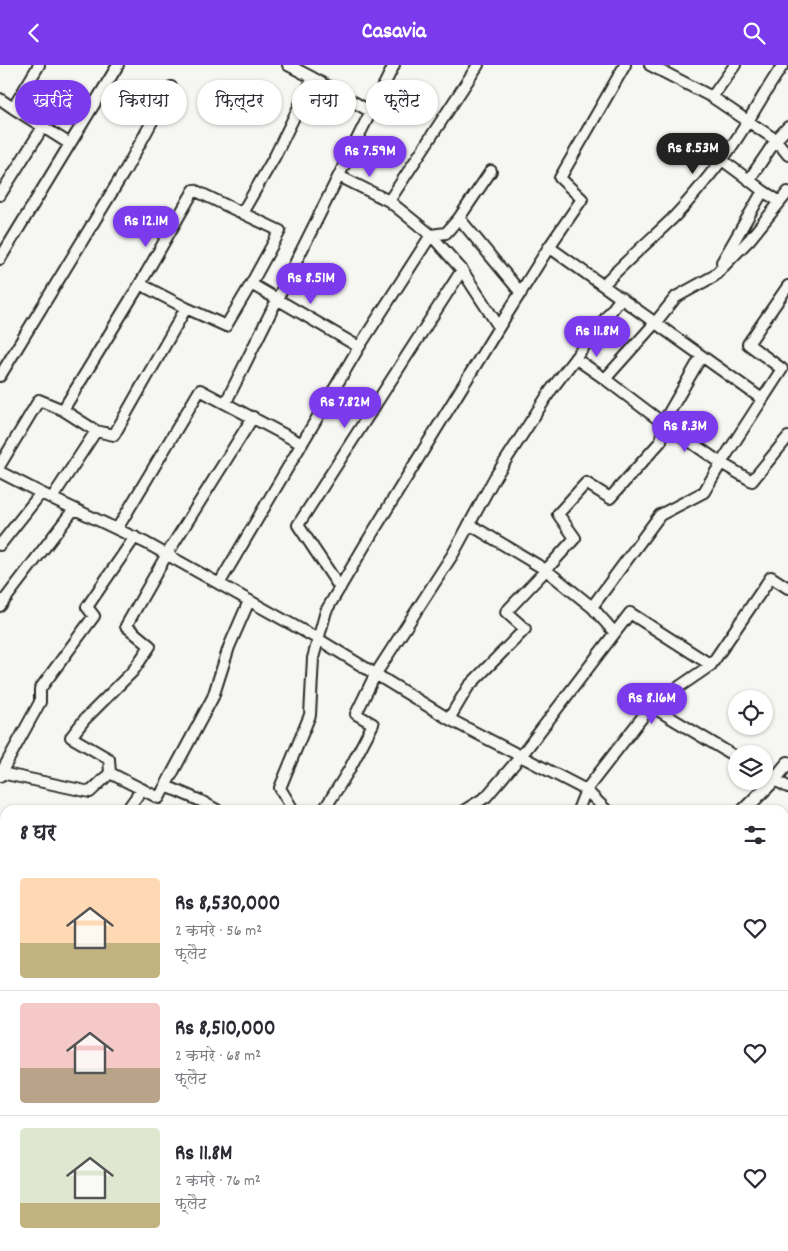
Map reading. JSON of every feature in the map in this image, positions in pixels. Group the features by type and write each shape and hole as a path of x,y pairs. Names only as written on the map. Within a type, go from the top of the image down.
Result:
{"street":[{"path":"13,108 38,65"},
{"path":"0,259 118,65"},
{"path":"288,65 366,109"},
{"path":"387,80 394,65"},
{"path":"389,201 478,65"},
{"path":"290,805 280,788 310,715 313,659 326,611 520,293 582,199 560,178 625,65"},
{"path":"650,65 712,97 749,121 776,140 788,155"},
{"path":"712,97 727,65"},
{"path":"712,97 735,65"},
{"path":"604,285 620,267 673,217 722,160 749,121 783,65"},
{"path":"242,213 275,157 313,78"},
{"path":"0,99 70,144"},
{"path":"226,403 366,122"},
{"path":"0,376 126,169 150,125"},
{"path":"0,195 43,127"},
{"path":"748,179 776,140 788,127"},
{"path":"722,160 780,202"},
{"path":"219,584 359,347 432,235 446,233 459,218 491,171"},
{"path":"339,176 389,201 432,235 462,270 499,327"},
{"path":"62,410 140,284 194,190 280,231 226,326 140,284"},
{"path":"714,276 763,191"},
{"path":"605,379 676,297 714,276 750,239 788,192"},
{"path":"459,218 520,293"},
{"path":"549,247 762,399"},
{"path":"340,588 298,525 462,270"},
{"path":"251,285 359,347"},
{"path":"592,607 660,515 704,493 721,463 782,369 748,345 788,286"},
{"path":"327,805 349,770 373,724 356,714 375,675 453,554 495,477 551,390 621,298"},
{"path":"0,465 39,400 62,410 96,431 114,435 186,308"},
{"path":"449,719 468,687 525,629 506,612 575,538 558,514 586,483 610,498 661,441 663,423 701,357"},
{"path":"574,358 663,423 721,463 752,481 788,437"},
{"path":"117,529 200,390 302,444"},
{"path":"110,773 109,759 71,737 85,719 132,671 150,646 126,626 166,554 253,417"},
{"path":"52,498 96,431"},
{"path":"0,472 135,537 166,554 318,639 449,719 586,790 601,805"},
{"path":"0,545 41,493"},
{"path":"0,606 74,509"},
{"path":"469,524 546,570 592,607 614,632"},
{"path":"110,773 90,792 1,775 40,702 40,689 94,616 87,607 135,537"},
{"path":"580,805 586,790 651,706 711,665 772,577 788,588"},
{"path":"110,773 159,797 213,697 229,647 249,601"},
{"path":"473,805 486,797 522,756 630,613 711,665"},
{"path":"651,706 728,752"},
{"path":"773,774 788,763"},
{"path":"773,779 788,787"},
{"path":"166,786 208,805"},
{"path":"131,805 142,789"},
{"path":"748,805 759,790"}]}
